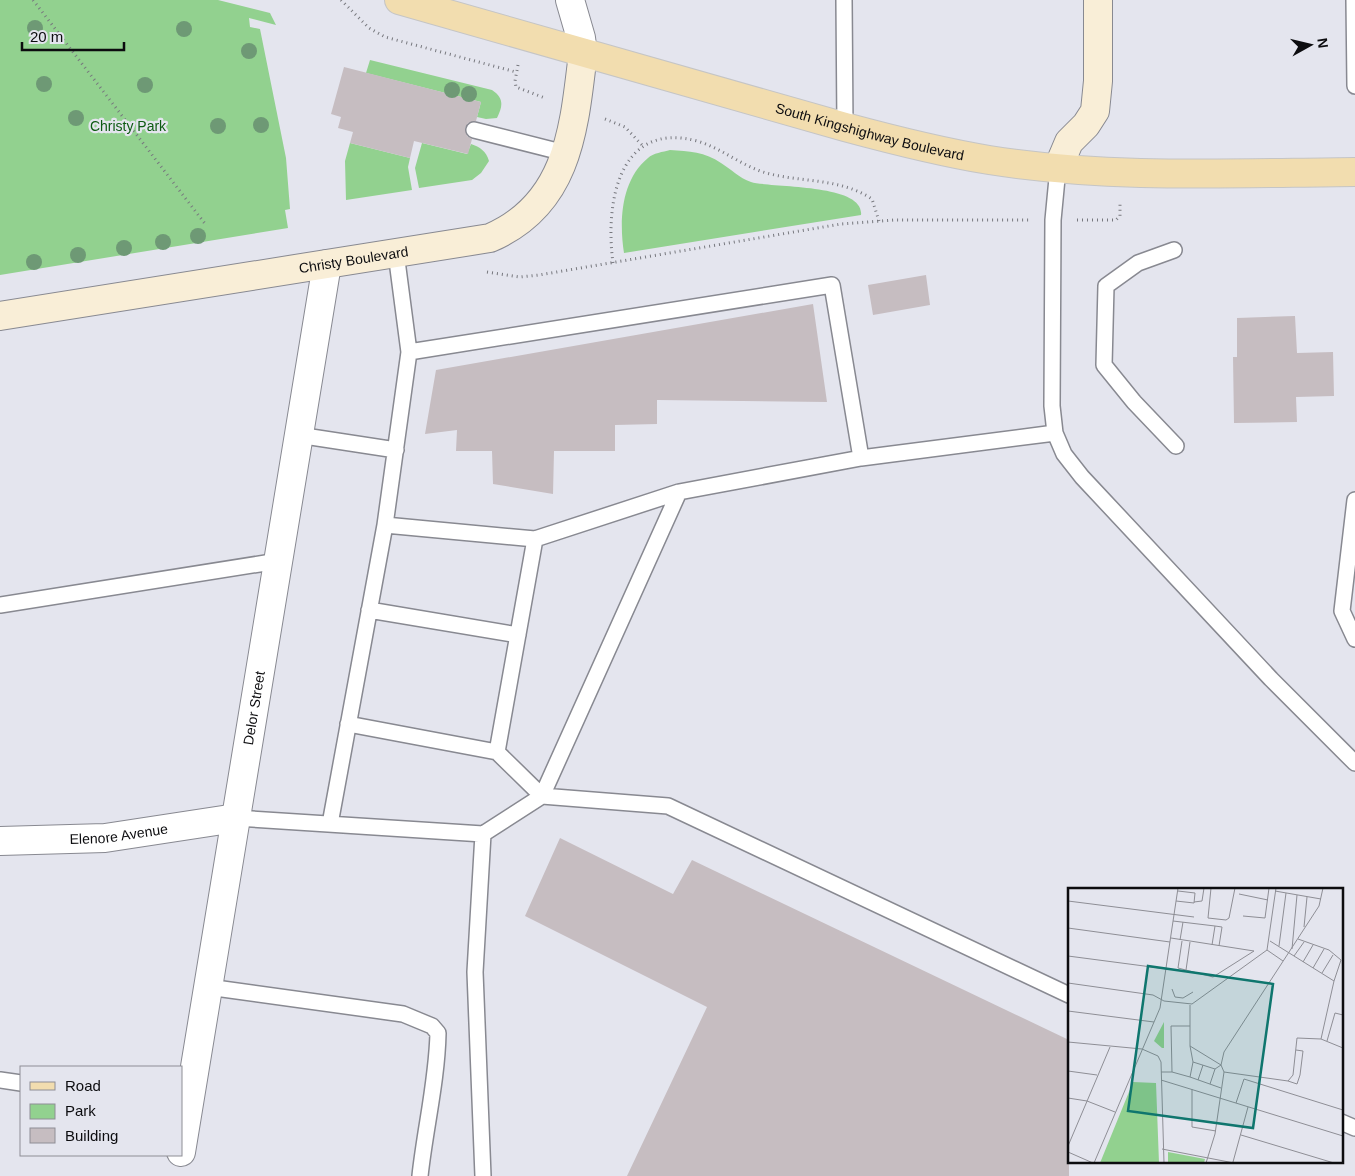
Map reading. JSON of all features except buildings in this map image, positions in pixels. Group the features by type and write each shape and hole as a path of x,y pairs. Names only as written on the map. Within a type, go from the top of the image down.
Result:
{"main road":[{"name":"South Kingshighway Boulevard","path":"400,0 845,127 917,146 990,160 1058,168 1176,174 1355,172"}],"street":[{"path":"570,0 582,38 583,53"},
{"path":"1058,168 1069,142 1086,125 1095,111 1098,81 1098,0"},
{"name":"Christy Boulevard","path":"0,316 490,238 509,230 539,203 557,177 566,153 576,109 583,53"},
{"name":"Delor Street","path":"182,1142 185,1104 208,987 327,264"},
{"name":"Elenore Avenue","path":"0,841 105,838 236,818"},
{"name":"Delor Street","path":"177,1176 181,1156"}],"lane":[{"path":"844,0 845,127"},
{"path":"1354,0 1355,86"},
{"path":"474,130 566,153"},
{"path":"1058,168 1053,228 1052,373 1055,433 1064,454 1082,477 1271,679 1355,763"},
{"path":"1174,250 1138,263 1106,286 1104,365 1134,402 1176,446"},
{"path":"330,824 385,526 410,352 396,253"},
{"path":"410,352 832,285 861,458"},
{"path":"385,526 536,539 679,492 861,458 1055,433"},
{"path":"298,435 396,450"},
{"path":"236,818 483,834 542,796 679,492"},
{"path":"1355,500 1342,611 1355,639"},
{"path":"497,752 536,539"},
{"path":"0,605 278,561"},
{"path":"370,610 518,635"},
{"path":"348,724 497,752 542,796 668,806 1068,995"},
{"path":"483,834 475,972 483,1176"},
{"path":"208,987 403,1014 432,1026 438,1033 437,1056 420,1176"},
{"path":"0,1080 20,1083"},
{"path":"1342,1122 1355,1128"}],"path":[{"path":"33,0 206,225"},
{"path":"340,0 369,28 385,37 516,72"},
{"path":"524,36 516,72 516,87 576,109"},
{"path":"626,127 642,146"},
{"path":"613,263 609,236 612,202 618,180 627,164 642,146 656,140 675,138 698,141 725,152 744,164 764,172 849,187 872,199 879,221"},
{"path":"484,272 520,277 841,224 879,221 994,220"}],"green space":[{"name":"Christy Park","path":"0,0 218,0 270,13 276,25 249,18 250,27 260,29 286,158 290,209 285,210 288,228 0,275"},
{"path":"370,60 492,90 499,96 501,102 499,114 497,118 486,119 477,117 481,102 366,73"},
{"path":"350,143 410,158 408,167 412,190 346,200 345,161"},
{"path":"422,143 467,154 471,144 482,150 489,161 481,173 472,180 419,188 415,168"},
{"path":"670,150 709,156 751,182 815,189 848,197 858,205 861,215 624,253 622,215 627,189 639,167 650,156"}]}
